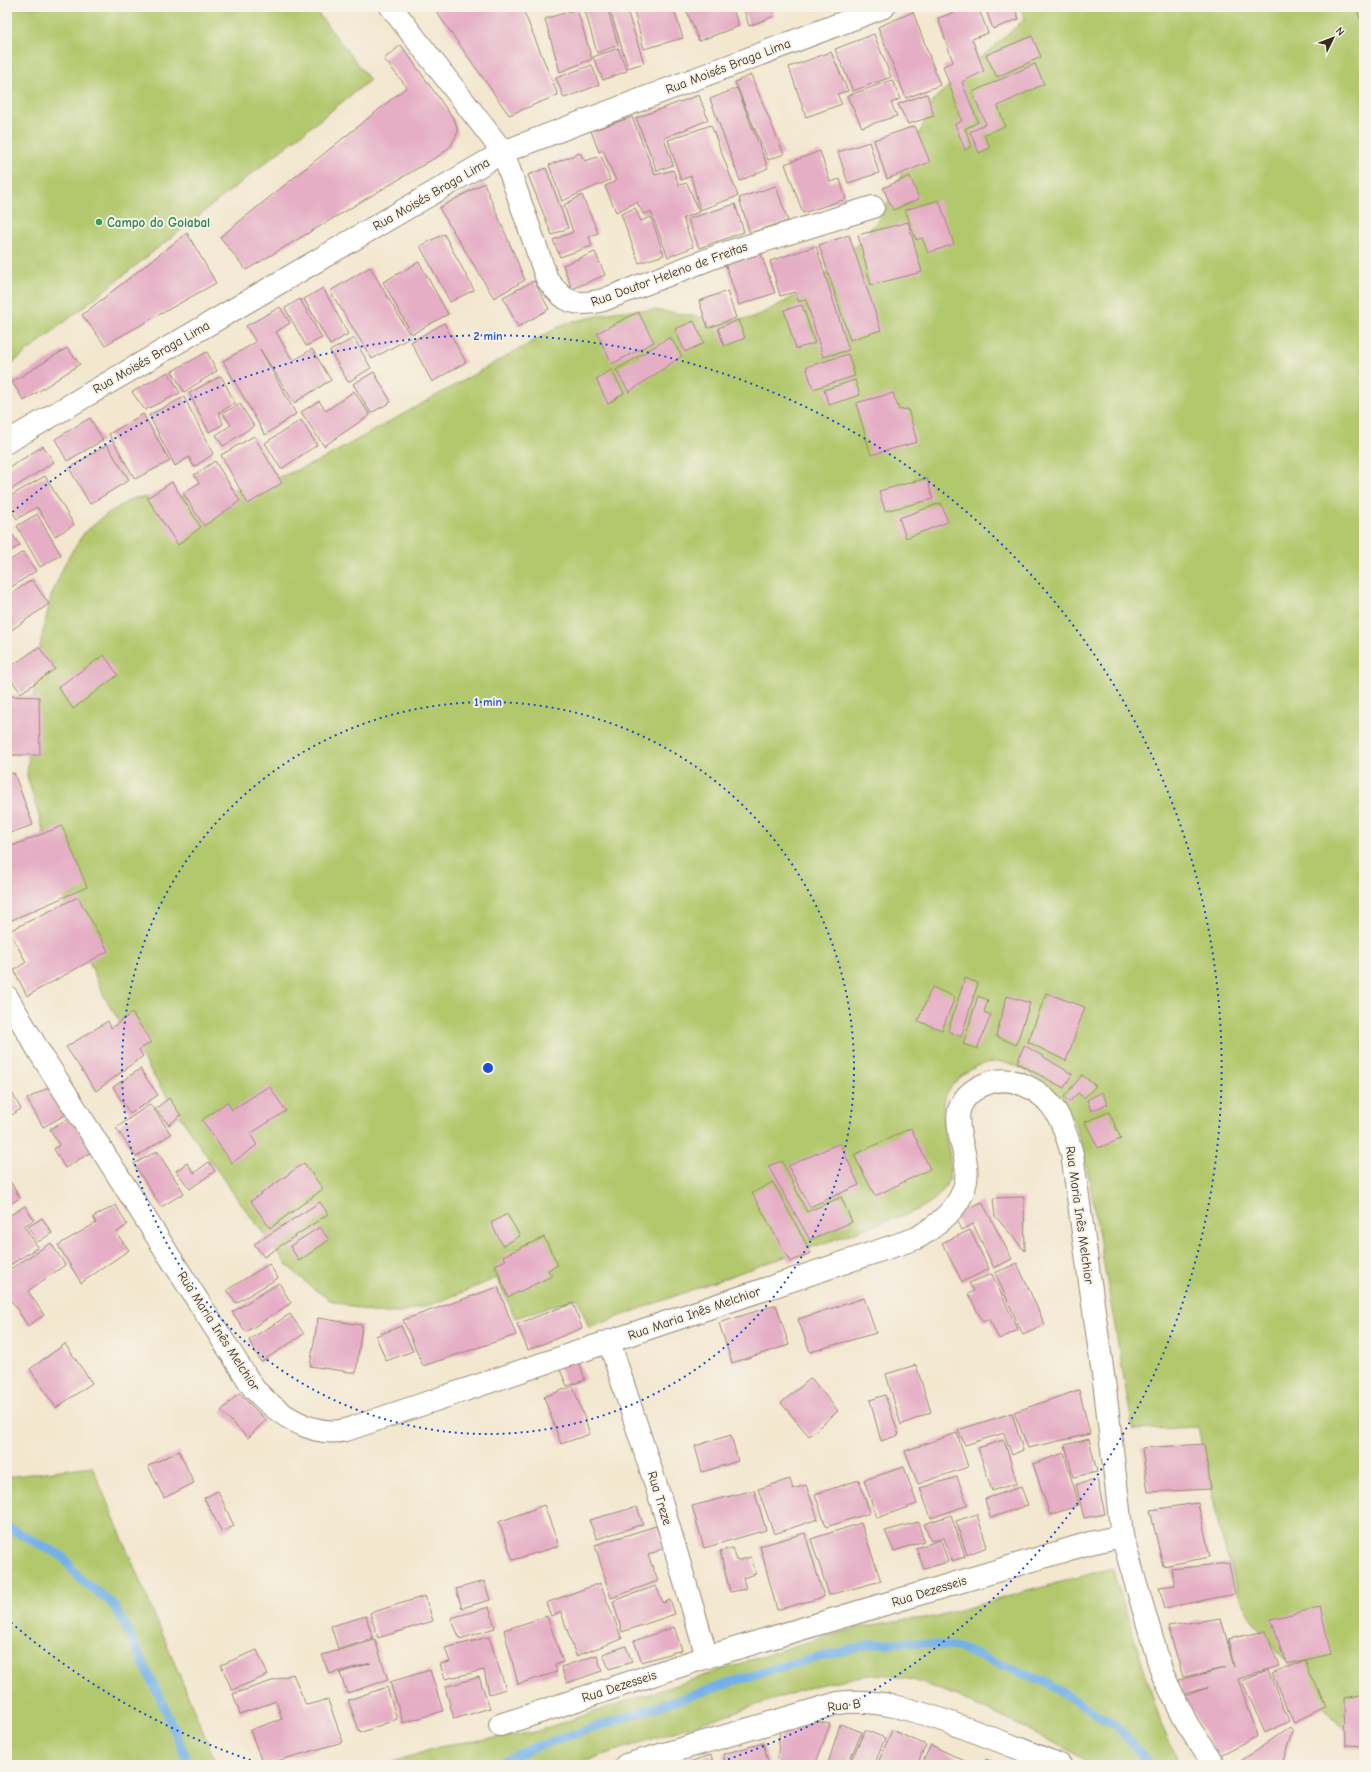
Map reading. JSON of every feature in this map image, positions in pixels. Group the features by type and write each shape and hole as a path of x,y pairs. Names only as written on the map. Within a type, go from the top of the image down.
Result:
{"street":[{"name":"Rua Doutor Heleno de Freitas","path":"391,7 503,152 547,279 557,293 568,300 586,304 603,300 725,253 873,207"},
{"name":"Rua Moisés Braga Lima","path":"7,442 503,152 884,7"},
{"name":"Rua Maria Inês Melchior","path":"7,997 40,1053 254,1389 280,1412 309,1426 337,1432 917,1238 928,1232 948,1214 964,1192 966,1166 960,1139 958,1111 963,1101 976,1088 993,1082 1002,1080 1024,1085 1034,1090 1055,1111 1068,1137 1072,1154 1104,1381 1122,1536"},
{"name":"Rua Treze","path":"609,1342 662,1504 707,1657"},
{"name":"Rua Dezesseis","path":"500,1725 707,1657 1090,1543 1122,1536"},
{"path":"1122,1536 1162,1673 1187,1724 1214,1765"},
{"name":"Rua B","path":"626,1765 838,1703 855,1701 907,1708 987,1735 1060,1765"}],"green space":[{"name":"Campo do Goiabal","path":"7,7 313,7 370,80 9,366 7,364"},
{"path":"1020,7 1364,7 1364,1746 1354,1738 1331,1714 1278,1653 1250,1617 1240,1599 1220,1532 1198,1427 1133,1430 1088,1173 1079,1138 1075,1125 1066,1110 1049,1090 1027,1072 1004,1062 993,1062 976,1067 965,1073 948,1091 943,1107 943,1123 950,1156 950,1172 945,1188 925,1206 589,1328 577,1298 515,1318 497,1278 436,1303 401,1313 374,1313 330,1300 311,1287 288,1266 239,1201 195,1139 105,998 68,914 27,776 32,707 41,641 51,596 66,561 84,533 107,514 133,498 195,495 247,487 285,475 321,460 564,324 618,311 655,310 727,321 753,318 807,290 848,255 881,217 909,158 934,99 1025,19"},
{"path":"92,1466 217,1765 7,1765 7,1477"},
{"path":"1112,1568 1162,1726 1180,1765 1093,1765 1072,1752 1017,1724 954,1695 913,1680 883,1674 861,1676 818,1685 572,1765 384,1765 445,1745 531,1733 800,1644 858,1628 895,1621 934,1617"}],"building":[{"path":"433,7 522,7 558,95 509,115"},
{"path":"584,7 607,7 618,45 597,53"},
{"path":"609,7 626,7 644,63 628,68"},
{"path":"633,7 673,7 683,38 644,49"},
{"path":"685,7 732,7 739,26 699,41"},
{"path":"743,7 771,7 774,16 749,26"},
{"path":"971,7 978,7 988,33 972,39 984,71 962,82 978,122 965,129 972,146 965,150 955,124 962,121 943,66 953,62 938,18"},
{"path":"985,7 1014,7 1019,19 993,29"},
{"path":"1364,7 1364,28 1356,8"},
{"path":"577,9 592,59 560,72 545,19"},
{"path":"913,12 940,85 906,98 878,27"},
{"path":"874,34 891,77 853,91 835,49"},
{"path":"1032,36 1041,57 997,77 986,55"},
{"path":"401,45 455,121 458,132 451,146 440,155 246,270 220,237 407,87 384,59"},
{"path":"618,48 627,71 603,80 593,57"},
{"path":"831,52 848,91 837,94 842,104 806,117 789,67"},
{"path":"1035,64 1044,84 998,106 1005,126 984,135 990,148 979,153 970,132 986,124 972,92"},
{"path":"592,65 599,85 564,98 556,78"},
{"path":"751,75 784,154 768,160 735,82"},
{"path":"892,80 900,99 891,103 897,116 862,127 847,96"},
{"path":"737,88 768,168 740,181 710,99"},
{"path":"927,94 934,116 908,124 898,104"},
{"path":"699,95 708,120 664,138 673,165 657,171 636,118"},
{"path":"632,117 655,175 673,170 679,185 687,183 699,212 683,218 693,247 668,257 651,212 643,214 637,202 616,212 605,186 616,181 603,150 599,152 591,131"},
{"path":"711,125 738,196 700,210 691,176 681,180 668,140"},
{"path":"915,126 930,162 887,179 874,140"},
{"path":"869,142 879,173 848,183 838,152"},
{"path":"820,151 830,182 840,179 846,199 803,213 785,164"},
{"path":"580,153 585,161 601,156 610,180 562,201 549,165"},
{"path":"546,168 568,228 552,235 528,175"},
{"path":"910,176 919,199 893,210 883,188"},
{"path":"484,183 525,280 494,298 439,208"},
{"path":"776,186 788,221 750,233 739,198"},
{"path":"582,195 598,233 589,237 592,246 560,257 553,240 573,232 564,205"},
{"path":"939,200 954,244 928,253 922,238 916,240 905,210"},
{"path":"735,204 744,232 699,248 688,219"},
{"path":"635,208 641,221 651,217 664,255 639,263 621,214"},
{"path":"908,222 922,272 871,285 858,235"},
{"path":"187,233 216,283 105,345 82,315"},
{"path":"444,234 474,290 450,302 420,246"},
{"path":"849,235 881,330 850,340 819,245"},
{"path":"816,246 849,350 823,357 806,299 799,302 795,292 780,296 770,261"},
{"path":"760,251 775,293 739,305 725,263"},
{"path":"595,252 605,275 572,289 563,265"},
{"path":"419,262 448,314 412,334 383,282"},
{"path":"370,267 411,337 372,359 330,291"},
{"path":"534,281 549,309 518,327 503,297"},
{"path":"323,288 348,334 330,345 304,299"},
{"path":"727,291 736,318 708,328 699,301"},
{"path":"300,299 322,338 306,346 285,308"},
{"path":"802,305 815,343 796,349 784,310"},
{"path":"280,307 290,323 276,332 293,361 312,349 331,380 294,403 260,349 296,414 265,435 223,361 256,342 246,326"},
{"path":"638,312 654,342 612,364 597,333"},
{"path":"738,320 745,338 724,346 718,328"},
{"path":"694,321 704,343 685,352 675,329"},
{"path":"444,323 466,362 432,382 411,342"},
{"path":"670,337 682,356 629,392 616,370"},
{"path":"354,338 371,368 348,382 330,351"},
{"path":"67,348 80,364 24,401 12,382"},
{"path":"207,352 217,371 184,392 172,371"},
{"path":"848,354 855,376 813,389 806,367"},
{"path":"611,370 624,393 608,404 596,379"},
{"path":"168,372 180,393 145,410 132,392"},
{"path":"374,372 391,402 371,413 353,384"},
{"path":"221,376 235,403 219,413 223,424 209,432 189,393"},
{"path":"855,380 860,395 829,405 824,390"},
{"path":"354,391 370,415 324,446 301,412 319,401 326,411"},
{"path":"893,393 899,410 908,409 917,442 871,455 856,403"},
{"path":"184,397 213,454 194,467 189,457 175,466 149,415"},
{"path":"240,404 254,426 223,446 216,435 231,425 223,413"},
{"path":"143,414 170,461 135,479 109,434"},
{"path":"90,418 103,440 67,461 55,439"},
{"path":"301,420 317,445 281,469 265,443"},
{"path":"254,436 282,483 248,504 221,455"},
{"path":"107,445 129,480 90,504 69,468"},
{"path":"43,446 54,462 7,492 7,469"},
{"path":"215,461 240,501 204,526 183,493 199,483 194,475"},
{"path":"45,476 74,525 55,536 37,507 17,519 7,503 7,498"},
{"path":"927,478 933,499 885,511 879,491"},
{"path":"172,482 201,527 178,545 147,498"},
{"path":"941,503 948,522 906,538 899,518"},
{"path":"37,514 61,555 40,567 17,526"},
{"path":"7,527 20,545 7,554"},
{"path":"23,552 36,571 7,590 7,562"},
{"path":"32,580 49,604 7,633 7,596"},
{"path":"39,647 55,669 21,693 7,674 7,669"},
{"path":"104,655 118,675 73,709 58,687"},
{"path":"7,696 39,697 40,755 7,755"},
{"path":"14,773 33,825 7,834 7,775"},
{"path":"62,826 87,887 7,922 7,848"},
{"path":"78,897 108,951 27,996 14,970 26,962 9,931"},
{"path":"965,978 978,983 961,1037 948,1031"},
{"path":"932,987 955,997 942,1030 918,1021"},
{"path":"1046,993 1085,1007 1066,1061 1028,1042"},
{"path":"978,996 988,1000 984,1012 991,1015 977,1049 963,1044"},
{"path":"1007,996 1030,1003 1016,1045 996,1036"},
{"path":"132,1013 151,1042 139,1050 143,1056 96,1091 66,1047 108,1021 111,1028"},
{"path":"1024,1045 1072,1074 1064,1088 1017,1063"},
{"path":"140,1069 158,1095 130,1114 113,1087"},
{"path":"1082,1075 1096,1086 1084,1098 1078,1093 1069,1102 1064,1097"},
{"path":"7,1084 21,1109 7,1118"},
{"path":"51,1086 67,1114 43,1127 27,1099"},
{"path":"269,1086 286,1111 250,1134 257,1145 232,1163 202,1120 227,1102 232,1110"},
{"path":"1102,1092 1108,1104 1091,1111 1087,1100"},
{"path":"169,1098 181,1115 169,1125 155,1109"},
{"path":"150,1104 171,1134 136,1157 116,1128"},
{"path":"1109,1112 1121,1139 1098,1148 1085,1122"},
{"path":"71,1117 93,1151 65,1168 54,1149 59,1145 50,1129"},
{"path":"911,1128 930,1169 875,1196 854,1155"},
{"path":"840,1143 859,1185 810,1207 788,1166"},
{"path":"157,1151 184,1193 161,1207 134,1164"},
{"path":"782,1161 807,1212 841,1197 852,1222 810,1240 768,1166"},
{"path":"209,1162 215,1171 190,1189 176,1171 187,1163 194,1173"},
{"path":"304,1163 323,1189 270,1228 251,1201"},
{"path":"7,1176 20,1198 7,1206"},
{"path":"773,1182 811,1253 790,1262 752,1193"},
{"path":"1024,1197 1025,1251 995,1216 993,1198"},
{"path":"320,1202 328,1214 264,1257 254,1244"},
{"path":"982,1202 1012,1259 994,1268 973,1224 962,1230 954,1214"},
{"path":"116,1205 127,1225 116,1233 129,1250 81,1283 58,1245 96,1223 93,1217"},
{"path":"25,1206 34,1220 24,1226 38,1247 7,1267 7,1217"},
{"path":"507,1214 520,1236 503,1246 491,1223"},
{"path":"42,1218 52,1233 38,1242 28,1227"},
{"path":"320,1227 329,1240 299,1261 290,1246"},
{"path":"970,1230 989,1269 962,1282 942,1243"},
{"path":"544,1237 558,1265 548,1270 552,1276 508,1297 495,1265 506,1260 503,1256"},
{"path":"51,1243 65,1265 28,1291 44,1315 28,1326 7,1294 7,1271"},
{"path":"1017,1263 1045,1325 1023,1335 995,1273"},
{"path":"269,1264 278,1278 236,1303 227,1290"},
{"path":"992,1274 1018,1330 999,1339 989,1319 983,1322 968,1294 974,1291 969,1283"},
{"path":"279,1283 291,1303 246,1332 232,1312"},
{"path":"498,1287 516,1335 423,1366 403,1320"},
{"path":"864,1298 876,1333 810,1352 798,1319"},
{"path":"573,1303 582,1328 528,1350 517,1324"},
{"path":"776,1305 789,1345 732,1363 719,1323"},
{"path":"290,1314 304,1334 261,1362 249,1340"},
{"path":"318,1318 362,1325 356,1373 310,1366"},
{"path":"401,1326 413,1351 386,1361 376,1336"},
{"path":"65,1344 92,1383 56,1408 30,1369"},
{"path":"578,1358 585,1380 567,1386 558,1365"},
{"path":"916,1365 931,1412 901,1425 886,1374"},
{"path":"811,1378 838,1411 809,1436 781,1403"},
{"path":"573,1386 590,1434 561,1444 544,1397"},
{"path":"1079,1390 1090,1434 1028,1448 1014,1412"},
{"path":"239,1393 266,1420 248,1438 221,1411"},
{"path":"885,1395 899,1435 881,1441 870,1400"},
{"path":"1012,1413 1023,1450 1012,1455 1004,1433 965,1445 958,1430"},
{"path":"957,1433 968,1467 918,1484 905,1451"},
{"path":"731,1435 738,1461 702,1472 695,1446"},
{"path":"1089,1439 1097,1472 1073,1477 1065,1445"},
{"path":"1004,1440 1017,1483 992,1491 978,1448"},
{"path":"1204,1444 1211,1489 1148,1492 1142,1448"},
{"path":"179,1451 194,1483 164,1498 148,1466"},
{"path":"1064,1453 1079,1505 1050,1515 1033,1464"},
{"path":"904,1467 917,1504 877,1518 864,1480"},
{"path":"957,1477 968,1505 931,1518 920,1488"},
{"path":"790,1479 793,1489 806,1485 818,1519 774,1534 758,1489"},
{"path":"1097,1479 1105,1514 1084,1518 1076,1485"},
{"path":"859,1480 870,1513 826,1527 815,1494"},
{"path":"1021,1487 1028,1505 990,1518 985,1499"},
{"path":"754,1490 766,1530 704,1548 692,1506"},
{"path":"218,1491 234,1526 222,1532 204,1498"},
{"path":"1198,1503 1210,1557 1163,1566 1150,1510"},
{"path":"544,1505 559,1546 513,1560 499,1522"},
{"path":"637,1507 643,1524 597,1539 589,1520"},
{"path":"977,1514 987,1547 967,1555 956,1521"},
{"path":"951,1515 965,1557 952,1561 944,1538 931,1541 924,1524"},
{"path":"918,1522 924,1541 894,1551 885,1531"},
{"path":"861,1523 881,1581 829,1595 811,1539"},
{"path":"656,1526 664,1548 648,1555 658,1581 611,1598 595,1545"},
{"path":"805,1533 824,1597 777,1610 760,1546"},
{"path":"941,1540 948,1562 924,1569 916,1548"},
{"path":"733,1548 737,1561 751,1557 756,1574 743,1578 746,1589 730,1592 720,1551"},
{"path":"1229,1563 1235,1594 1165,1608 1159,1587 1175,1585 1171,1569"},
{"path":"484,1581 490,1600 462,1608 456,1589"},
{"path":"600,1583 622,1639 576,1656 561,1612 551,1616 546,1603"},
{"path":"656,1586 663,1603 670,1600 675,1614 622,1632 613,1601"},
{"path":"425,1596 433,1621 378,1638 370,1613"},
{"path":"489,1607 495,1628 460,1639 451,1618"},
{"path":"1320,1607 1331,1654 1286,1664 1271,1619"},
{"path":"366,1616 373,1639 338,1649 331,1626"},
{"path":"547,1616 563,1662 555,1665 557,1672 518,1684 504,1630"},
{"path":"1221,1618 1234,1667 1228,1639 1266,1631 1279,1667 1238,1679 1258,1736 1218,1756 1184,1696 1207,1688 1183,1694 1179,1680 1226,1668 1183,1677 1168,1626"},
{"path":"674,1627 682,1650 642,1662 634,1641"},
{"path":"489,1637 506,1689 489,1694 484,1670 445,1679 440,1664 450,1662 445,1648"},
{"path":"375,1640 388,1680 347,1693 340,1673 371,1663 329,1674 322,1655"},
{"path":"626,1646 632,1662 609,1669 603,1654"},
{"path":"257,1650 268,1675 232,1690 221,1665"},
{"path":"597,1655 602,1671 567,1683 561,1667"},
{"path":"1305,1660 1325,1708 1294,1723 1272,1674"},
{"path":"430,1670 443,1711 403,1723 390,1682"},
{"path":"1268,1671 1289,1721 1265,1733 1242,1681"},
{"path":"293,1674 306,1705 328,1700 343,1742 263,1765 250,1730 282,1719 276,1701 240,1714 233,1694"},
{"path":"479,1677 490,1708 454,1719 445,1687"},
{"path":"387,1687 397,1719 360,1733 348,1700"},
{"path":"1364,1694 1364,1749 1345,1748 1344,1698"},
{"path":"807,1720 830,1724 816,1763 777,1765 780,1730"},
{"path":"840,1724 862,1732 847,1765 832,1765 828,1764"},
{"path":"1290,1727 1293,1731 1283,1765 1244,1765 1241,1761"},
{"path":"865,1730 885,1738 874,1765 849,1765"},
{"path":"892,1730 926,1745 917,1765 877,1765"},
{"path":"763,1743 769,1765 726,1765 723,1754"},
{"path":"931,1745 973,1765 921,1765"},
{"path":"711,1755 714,1765 680,1765"},
{"path":"986,1759 1002,1765 984,1765"}],"waterway":[{"path":"7,1527 62,1556 79,1578 112,1603 124,1623 163,1704 189,1765"},
{"path":"495,1765 532,1748 769,1670 872,1644 909,1642 956,1647 1047,1683 1116,1726 1152,1765"}],"place":[{"name":"Campo do Goiabal","path":"99,222"}]}
